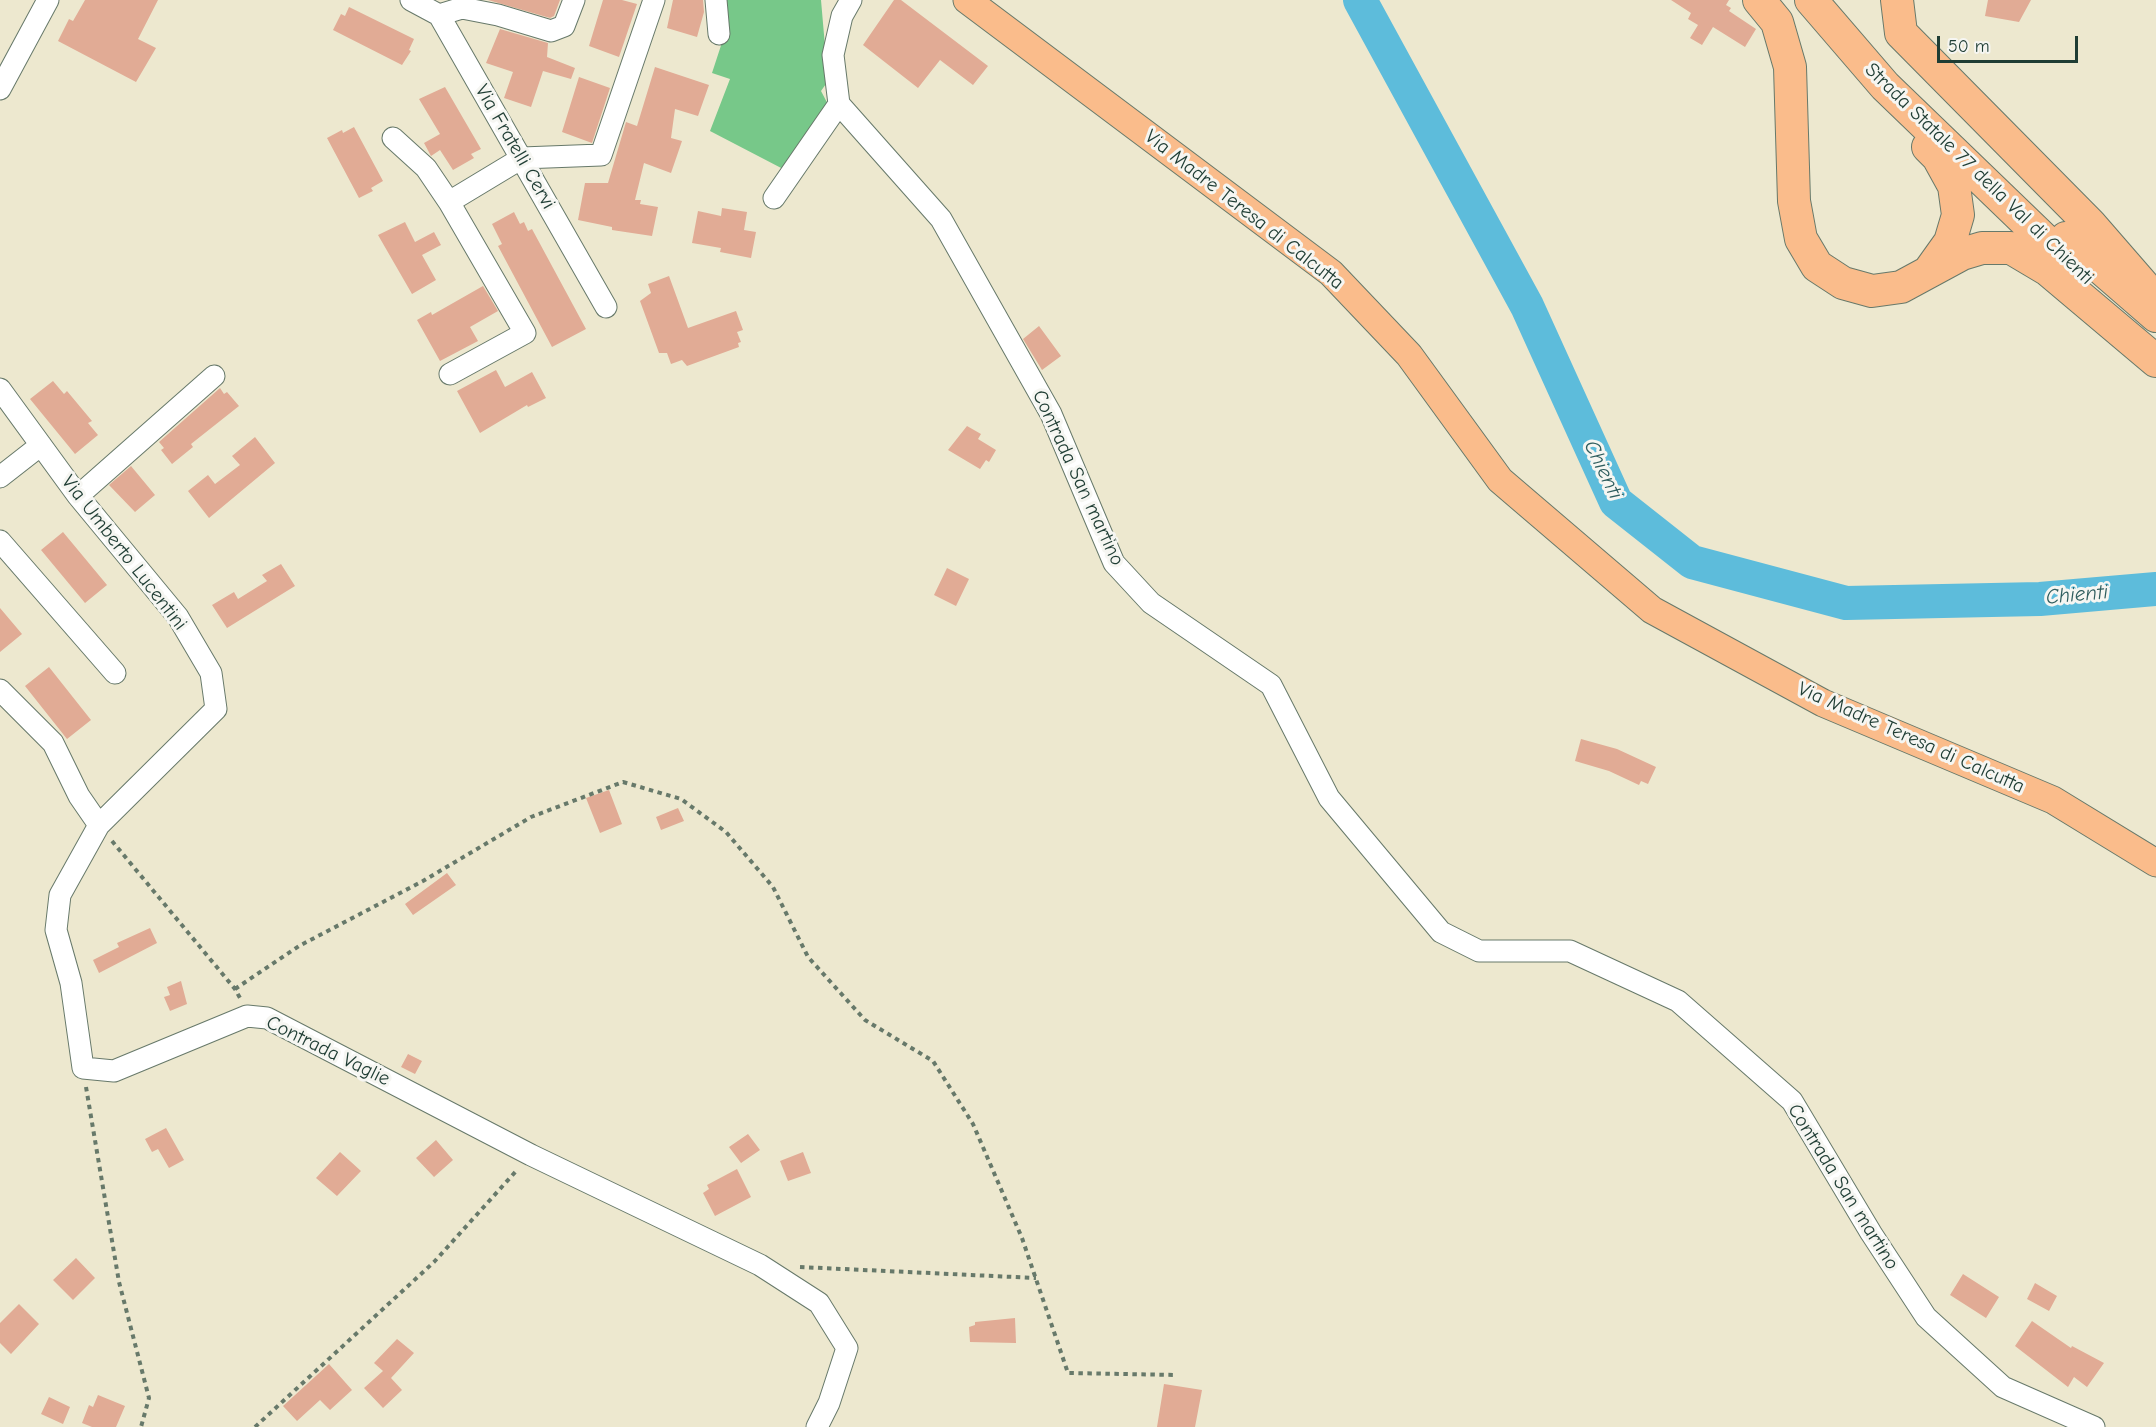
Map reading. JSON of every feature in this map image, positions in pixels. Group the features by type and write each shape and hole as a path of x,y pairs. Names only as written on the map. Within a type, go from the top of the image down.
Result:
{"highway":[{"path":"1759,0 1777,22 1790,67 1794,201 1801,239 1817,266 1843,283 1872,291 1901,287 1926,276 1962,254 1982,248 2011,248 2048,270 2156,361"},
{"path":"1794,0 1876,94 1938,157 1954,186 1958,215 1950,242 1926,276"},
{"name":"Strada Statale 77 della Val di Chienti","path":"1811,0 1885,86 2062,259 2156,339"},
{"name":"Strada Statale 77 della Val di Chienti","path":"1832,0 1879,54 2079,251 2156,316"},
{"path":"1897,0 1901,33 2090,224 2156,299"}],"main road":[{"name":"Via Madre Teresa di Calcutta","path":"967,0 1331,273 1409,354 1500,480 1652,610 1823,703 2053,800 2156,863"}],"street":[{"path":"0,89 48,0"},
{"path":"411,0 439,15 462,8 498,15 551,31 564,26 574,0"},
{"path":"449,202 522,158 601,155 654,0"},
{"path":"716,0 719,34"},
{"path":"774,198 838,104 833,55 842,16 851,0"},
{"name":"Via Fratelli Cervi","path":"439,15 606,307"},
{"name":"Contrada San martino","path":"838,104 941,219 1051,414 1113,563 1151,603 1271,685 1329,798 1441,932 1479,951 1570,951 1678,1001 1792,1101 1871,1233 1926,1317 2003,1387 2094,1427"},
{"path":"393,138 426,168 449,202 525,333 450,374"},
{"path":"78,496 214,376"},
{"name":"Via Umberto Lucentini","path":"0,389 78,496 178,617 211,673 216,709 99,825"},
{"path":"0,477 41,446"},
{"path":"0,541 115,673"},
{"path":"0,690 53,743 79,796 99,825 60,895 56,930 71,983 83,1068"},
{"name":"Contrada Vaglie","path":"83,1068 114,1071 247,1016 267,1018 531,1155 760,1265 819,1303 847,1348 829,1403 817,1427"}],"path":[{"path":"235,989 298,946 423,881 531,817 623,782 681,799 726,832 773,887 808,957 866,1020 933,1061 973,1124 1022,1238 1068,1373 1176,1375"},
{"path":"99,825 235,989 247,1016"},
{"path":"83,1068 119,1282 149,1398 141,1427"},
{"path":"255,1427 434,1262 531,1155"},
{"path":"760,1265 1036,1278"}],"green space":[{"path":"723,0 821,0 828,81 821,91 831,110 785,170 710,131 730,79 712,73 729,21"}],"building":[{"path":"85,0 158,0 138,39 156,48 136,82 58,41 69,19 73,21"},
{"path":"488,0 560,0 554,16 550,18"},
{"path":"603,0 622,0 637,4 619,57 589,46"},
{"path":"673,0 703,0 704,12 697,37 667,28"},
{"path":"894,0 901,0 988,66 973,85 940,60 918,88 863,45"},
{"path":"1671,0 1729,0 1726,5 1731,8 1729,11 1756,29 1745,47 1713,27 1702,45 1690,38 1698,25 1688,19 1691,13"},
{"path":"1988,0 2031,0 2019,22 1985,16"},
{"path":"349,7 414,39 409,50 411,51 402,65 333,30 341,14 345,16"},
{"path":"500,29 548,43 547,57 575,68 571,79 543,71 531,107 504,98 513,72 486,63"},
{"path":"655,67 709,85 698,116 675,109 671,138 682,141 671,173 644,163 635,200 641,200 640,204 658,207 652,236 612,230 612,227 578,220 585,183 608,183 626,122 637,126"},
{"path":"579,77 610,88 592,143 562,132"},
{"path":"445,87 481,149 471,154 474,158 453,170 440,150 431,156 424,143 440,134 419,99"},
{"path":"354,127 383,181 371,188 373,191 359,198 327,138"},
{"path":"722,208 747,212 744,230 756,232 751,258 720,252 721,248 692,243 698,211 721,216"},
{"path":"514,212 520,224 524,222 528,231 532,229 586,329 552,347 498,246 502,244 492,224"},
{"path":"405,222 415,242 434,232 441,245 422,255 436,280 412,294 378,235"},
{"path":"669,276 688,328 736,311 743,330 737,332 741,342 738,343 739,347 687,366 682,360 671,364 667,353 659,353 640,301 651,293 648,284"},
{"path":"483,286 498,311 470,327 478,341 440,361 417,320 431,312 432,315"},
{"path":"1039,326 1061,356 1042,370 1023,339"},
{"path":"496,370 505,387 532,372 546,398 528,407 527,405 480,433 457,391"},
{"path":"53,381 64,394 67,391 92,421 88,423 98,435 75,454 30,399"},
{"path":"220,388 224,394 227,392 239,406 191,444 193,447 172,464 161,450 164,448 159,442"},
{"path":"967,426 981,434 978,439 996,450 989,462 986,460 980,469 948,450"},
{"path":"255,437 275,463 209,518 188,491 208,475 215,484 240,465 232,456"},
{"path":"131,466 155,495 135,512 109,485"},
{"path":"63,532 107,585 85,603 41,550"},
{"path":"281,564 295,586 227,628 212,605 234,592 238,599 267,581 262,575"},
{"path":"947,568 969,579 956,606 934,595"},
{"path":"0,608 22,634 0,652"},
{"path":"49,667 91,720 67,739 25,686"},
{"path":"1581,739 1617,749 1656,767 1648,784 1641,781 1639,785 1609,771 1575,761"},
{"path":"609,790 622,824 600,833 586,798"},
{"path":"678,808 684,821 661,830 656,817"},
{"path":"447,873 456,885 413,915 405,904"},
{"path":"150,928 157,943 99,973 93,960 119,947 117,943"},
{"path":"181,981 187,1004 170,1011 164,997 170,995 167,987"},
{"path":"408,1054 422,1061 415,1074 401,1067"},
{"path":"166,1128 184,1160 169,1168 158,1149 152,1152 145,1139"},
{"path":"748,1134 760,1150 741,1163 729,1147"},
{"path":"436,1140 453,1160 434,1177 416,1158"},
{"path":"340,1152 361,1171 337,1196 316,1178"},
{"path":"803,1152 811,1173 788,1181 780,1161"},
{"path":"737,1169 751,1197 715,1216 703,1193 709,1189 707,1185"},
{"path":"76,1258 95,1278 73,1300 53,1280"},
{"path":"1963,1274 1999,1297 1986,1318 1950,1295"},
{"path":"2035,1283 2057,1296 2049,1311 2027,1299"},
{"path":"19,1304 39,1324 11,1354 0,1343 0,1323"},
{"path":"1015,1318 1016,1343 970,1342 969,1327 975,1325 975,1322"},
{"path":"2032,1321 2071,1348 2072,1346 2104,1363 2087,1387 2074,1377 2068,1387 2015,1346"},
{"path":"397,1339 414,1353 391,1378 402,1390 383,1408 364,1388 383,1371 374,1363"},
{"path":"329,1364 352,1390 330,1410 320,1400 297,1421 283,1406"},
{"path":"1164,1384 1202,1390 1195,1427 1157,1427"},
{"path":"98,1395 125,1406 116,1427 92,1427 82,1423 89,1405 93,1407"},
{"path":"49,1397 70,1407 63,1424 41,1414"}],"waterway":[{"name":"Chienti","path":"1360,0 1527,306 1616,502 1692,562 1846,603 2040,599 2156,589"}]}
